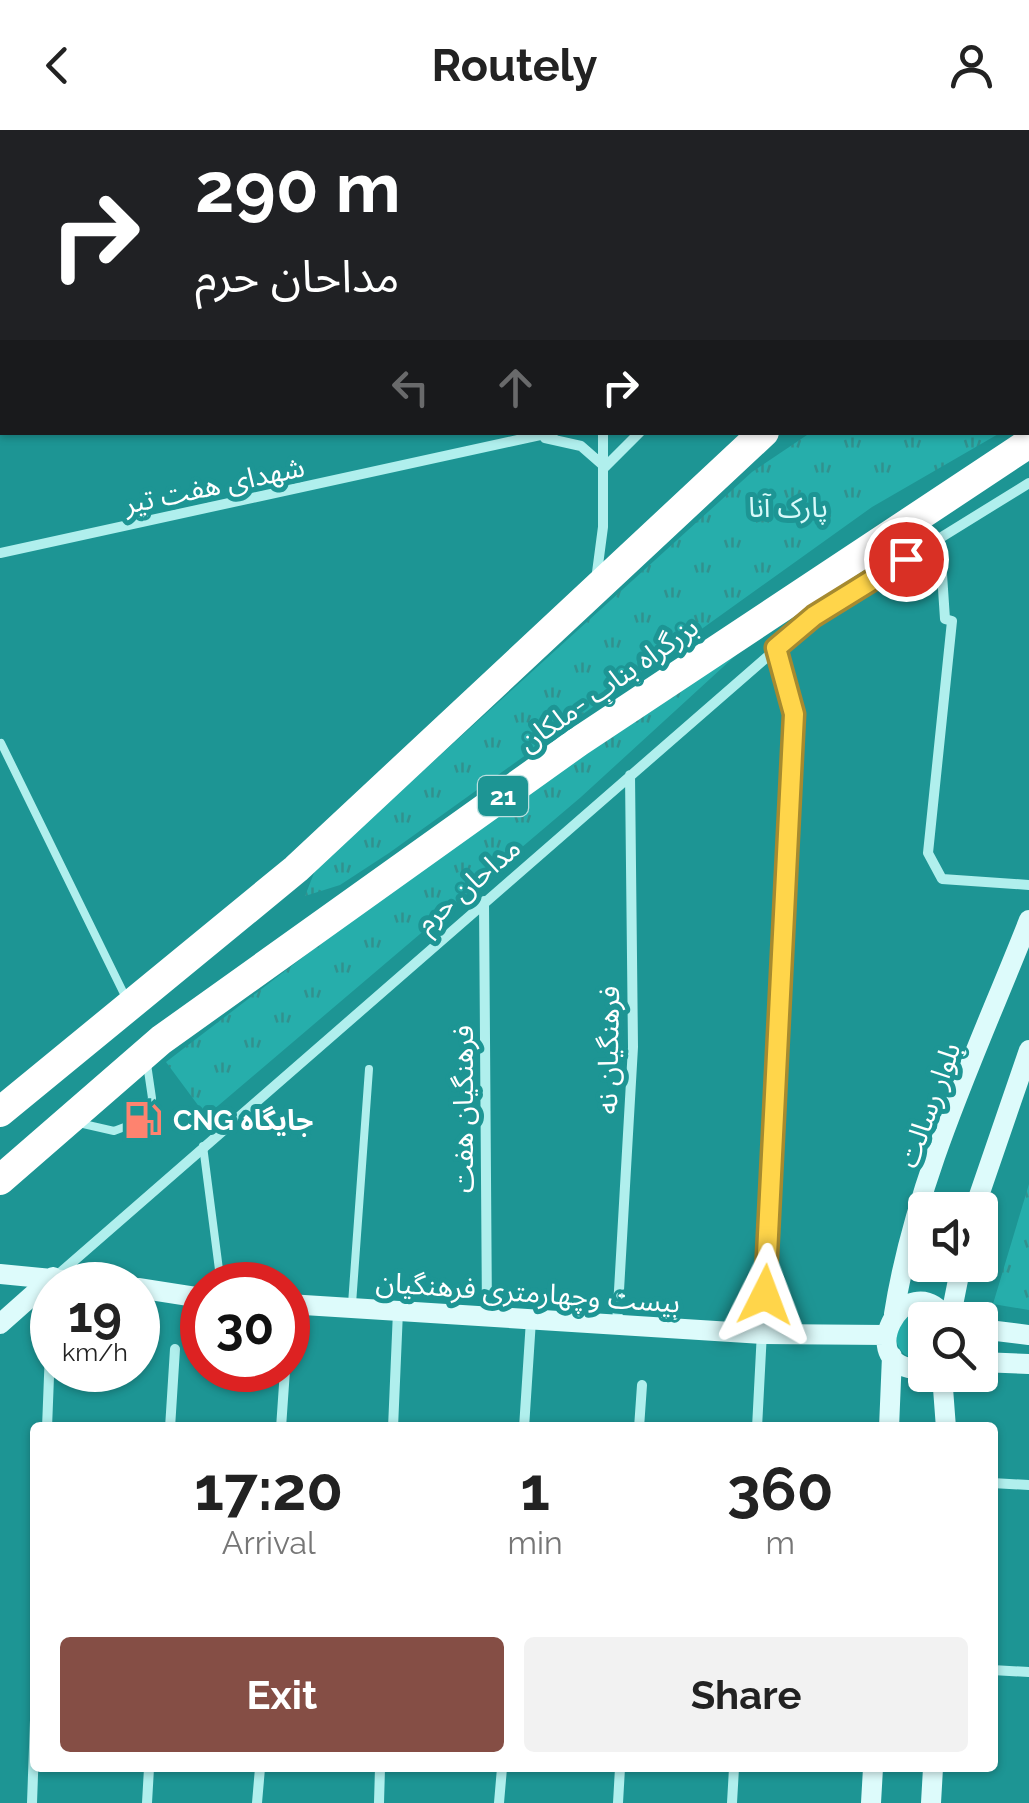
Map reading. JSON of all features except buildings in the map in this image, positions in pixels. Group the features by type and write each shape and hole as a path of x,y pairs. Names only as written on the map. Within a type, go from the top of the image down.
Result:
{"highway":[{"path":"0,1112 296,869 761,435"},
{"name":"بزرگراه بناب -ملکان","path":"0,1180 143,1056 578,742 1029,443"}],"street":[{"path":"548,435 581,446 605,467"},
{"name":"شهدای هفت تیر","path":"0,553 548,435"},
{"path":"596,586 604,435"},
{"path":"605,467 637,435"},
{"name":"مداحان حرم","path":"74,1262 203,1144 814,616 1029,483"},
{"path":"942,574 945,618 952,621 928,854 942,879 1029,885"},
{"path":"757,1422 794,714 776,648"},
{"name":"فرهنگیان نه","path":"617,1325 633,1047 630,775"},
{"name":"فرهنگیان هفت","path":"484,901 487,1317"},
{"name":"بلوار رسالت","path":"886,1335 894,1314 901,1267 928,1187 1029,920"},
{"path":"980,1192 1029,1050"},
{"path":"0,1274 30,1278"},
{"path":"0,1324 30,1300"},
{"name":"بیست وچهارمتری فرهنگیان","path":"310,1305 763,1334 886,1335"},
{"path":"894,1314 908,1306"},
{"path":"393,1422 398,1312"},
{"path":"524,1422 531,1320"},
{"path":"998,1331 1029,1335"},
{"path":"886,1335 892,1356 889,1422"},
{"path":"170,1422 175,1349"},
{"path":"892,1356 908,1368"},
{"path":"998,1363 1029,1364"},
{"path":"640,1422 642,1385"},
{"path":"47,1422 48,1392"},
{"path":"282,1422 284,1392"},
{"path":"943,1392 946,1422"},
{"path":"998,1483 1029,1486"},
{"path":"998,1670 1029,1672"},
{"path":"32,1803 33,1772"},
{"path":"147,1803 149,1772"},
{"path":"258,1803 260,1772"},
{"path":"378,1803 380,1772"},
{"path":"499,1803 502,1772"},
{"path":"618,1803 620,1772"},
{"path":"732,1803 734,1772"},
{"path":"871,1803 872,1772"},
{"path":"931,1803 933,1772"}],"lane":[{"path":"1,743 129,1004"},
{"path":"70,1120 114,1131 143,1120 152,1087 143,1056"},
{"path":"352,1308 369,1070"},
{"path":"203,1144 217,1262"}],"green space":[{"name":"پارک آنا","path":"807,435 997,435 872,507 389,853 340,885 305,896 316,868 752,472"},
{"path":"782,613 581,797 206,1116 166,1062 422,866"},
{"path":"1029,1184 1029,1310 994,1302"},
{"path":"908,1314 908,1356 898,1345 894,1332"}],"place":[{"name":"CNG جایگاه","path":"143,1120"}],"route":[{"path":"765,1295 794,714 776,648 814,616 906,559"}]}
